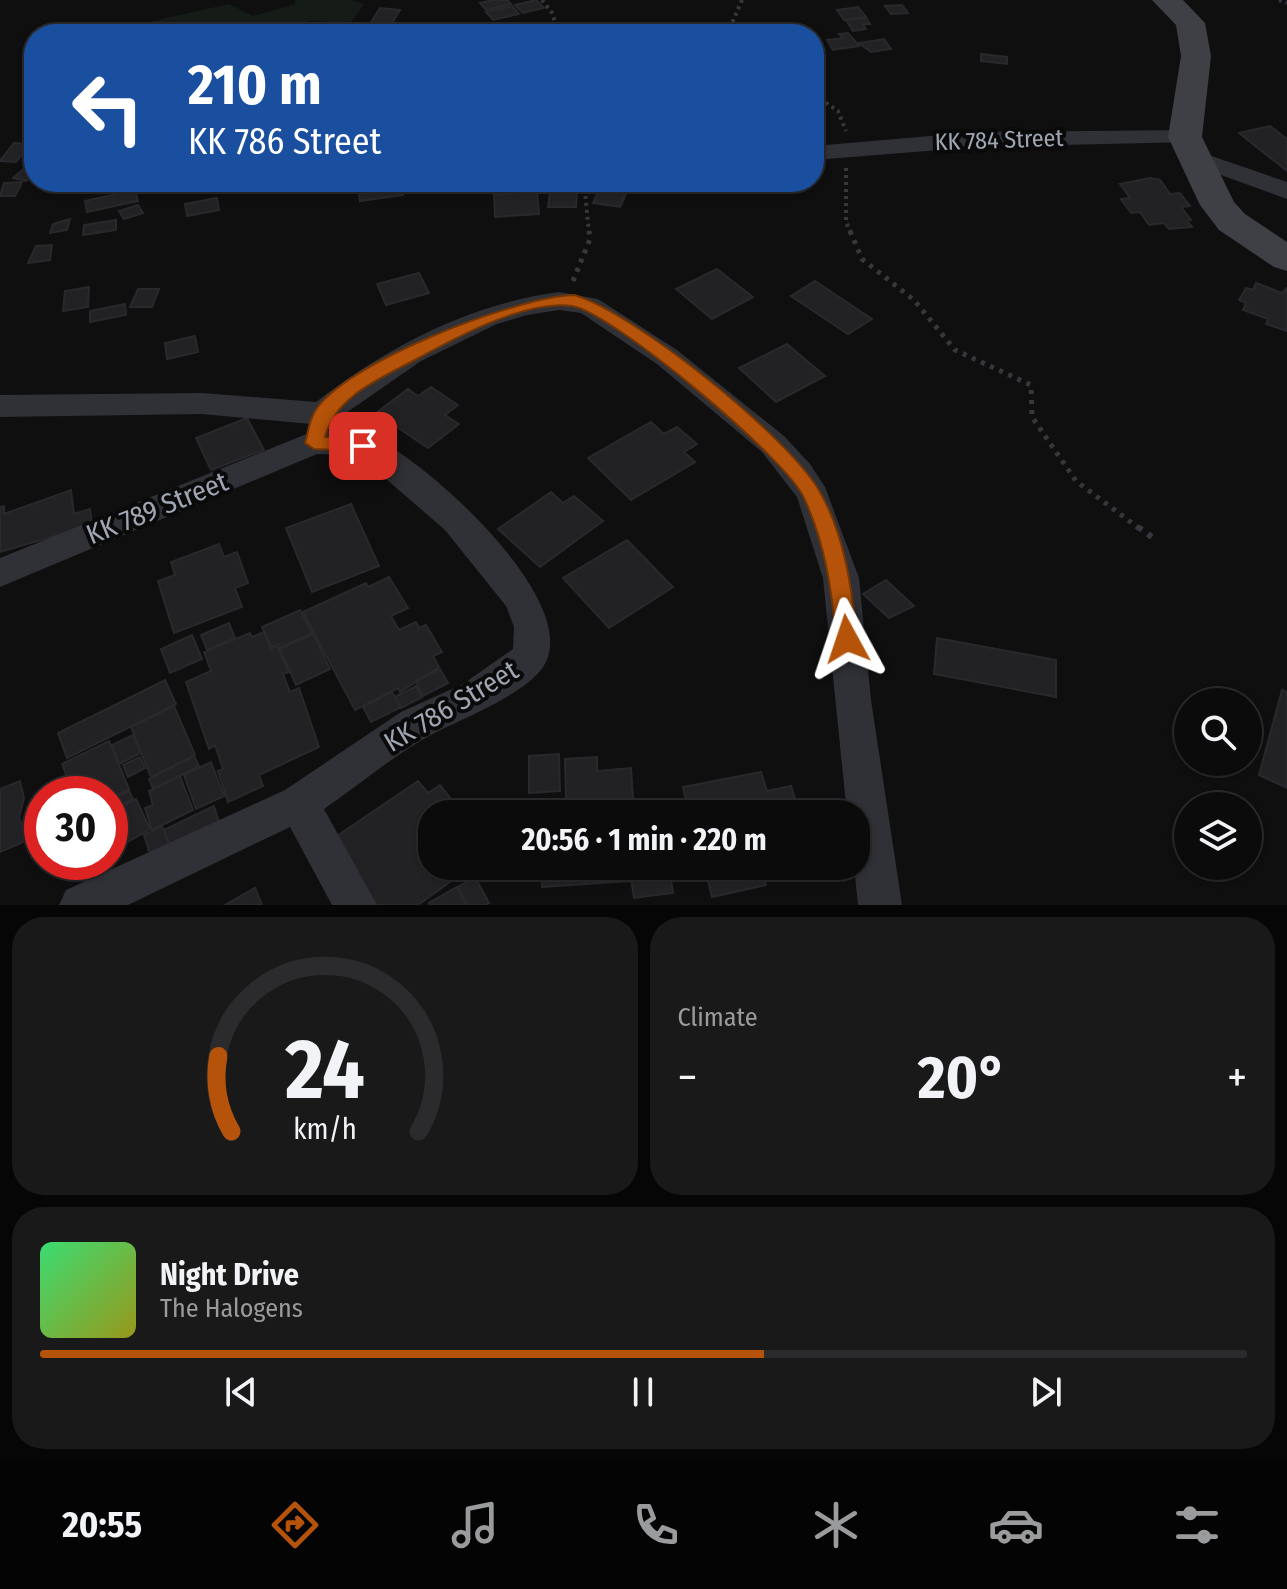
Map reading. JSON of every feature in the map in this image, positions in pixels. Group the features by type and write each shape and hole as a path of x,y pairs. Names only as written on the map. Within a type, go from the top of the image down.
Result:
{"main road":[{"path":"1166,0 1190,23 1196,56 1191,147 1218,205 1232,222 1287,259"}],"street":[{"name":"KK 784 Street","path":"824,154 847,155 950,141 1191,147"},
{"path":"1191,147 1287,191"},
{"name":"KK 789 Street","path":"0,573 318,428 357,384 453,332 509,312 557,301 588,305 667,357 773,444 799,473 813,496 841,578 852,700 880,905"},
{"name":"KK 786 Street","path":"0,406 120,403 284,408 318,428 363,446 396,469 457,521 508,581 529,616 533,642 529,658 512,674 415,724 299,803 81,905"},
{"path":"299,803 355,905"}],"path":[{"path":"542,0 556,24"},
{"path":"735,24 732,23 742,0"},
{"path":"1279,0 1287,3"},
{"path":"824,102 838,111 850,144 847,155 846,222 862,259 914,300 955,350 1031,385 1032,417 1076,481 1156,540"},
{"path":"557,301 577,277 590,239 585,192"}],"shaded area":[{"path":"295,0 351,0 364,4 350,24 310,21 305,24 144,24 229,4 253,16 295,4"}],"building":[{"path":"507,0 511,4 486,10 480,3"},
{"path":"536,0 544,8 523,13 515,5"},
{"path":"902,5 908,13 891,14 885,6"},
{"path":"512,6 519,14 493,20 486,12"},
{"path":"858,7 866,17 844,20 837,10"},
{"path":"380,8 400,10 391,24 370,24"},
{"path":"866,18 870,24 863,24 866,29 853,31 846,20"},
{"path":"848,33 859,46 833,50 827,40 843,38 839,34"},
{"path":"884,39 891,49 871,52 859,43"},
{"path":"981,54 1007,57 1007,64 981,61"},
{"path":"1270,126 1287,139 1287,171 1239,133"},
{"path":"14,143 24,144 24,152 16,162 0,161"},
{"path":"24,169 24,181 13,178"},
{"path":"1150,178 1160,180 1170,194 1180,193 1190,206 1181,207 1191,220 1187,221 1192,227 1169,229 1164,223 1149,225 1140,212 1131,213 1121,199 1130,198 1120,184"},
{"path":"22,182 15,196 0,196 4,183"},
{"path":"136,192 138,201 87,212 85,201"},
{"path":"359,192 402,192 403,195 360,201"},
{"path":"537,192 539,214 495,217 494,195"},
{"path":"550,192 577,193 576,207 548,207"},
{"path":"598,192 626,194 620,207 593,203"},
{"path":"217,198 219,210 187,216 185,204"},
{"path":"138,205 143,213 124,219 119,211"},
{"path":"70,219 67,230 50,233 53,224"},
{"path":"116,220 116,230 83,235 84,225"},
{"path":"52,245 50,260 28,263 36,246"},
{"path":"717,269 753,297 712,319 676,289"},
{"path":"419,273 429,293 386,305 377,284"},
{"path":"815,281 872,319 848,334 791,296"},
{"path":"1256,283 1282,293 1287,288 1287,331 1266,324 1268,319 1243,310 1246,303 1239,300 1246,288 1253,290"},
{"path":"89,287 88,307 63,311 65,291"},
{"path":"138,289 159,289 152,307 130,307"},
{"path":"125,304 126,315 90,322 90,311"},
{"path":"195,336 198,352 167,359 165,343"},
{"path":"787,344 825,376 776,402 739,368"},
{"path":"431,387 458,405 445,415 459,424 428,448 376,413 408,389 418,396"},
{"path":"247,418 264,450 211,470 196,438"},
{"path":"651,422 664,434 677,427 697,444 684,452 695,462 631,500 588,458"},
{"path":"71,490 74,514 90,509 92,525 0,552 0,507 4,506 4,514"},
{"path":"551,492 563,503 574,496 603,521 540,567 498,529"},
{"path":"351,504 379,566 312,592 286,528"},
{"path":"627,540 673,587 609,628 563,578"},
{"path":"219,544 224,557 237,552 248,583 235,588 242,607 174,633 158,581 175,575 171,562"},
{"path":"389,577 408,608 391,616 399,630 416,622 419,628 426,625 442,652 433,656 439,667 400,692 398,688 355,710 303,612 366,583 368,587"},
{"path":"886,580 914,606 889,618 863,594"},
{"path":"300,610 312,633 280,648 279,644 272,647 262,627"},
{"path":"229,623 235,638 207,650 201,635"},
{"path":"264,632 271,649 277,646 289,672 283,674 290,692 299,688 319,747 259,775 263,786 228,802 218,771 223,769 215,745 209,749 186,682 211,671 204,652 250,633 252,637"},
{"path":"313,634 330,669 296,685 280,649"},
{"path":"192,635 202,659 170,673 161,649"},
{"path":"937,638 1056,660 1056,697 934,674"},
{"path":"440,669 448,683 423,696 416,681"},
{"path":"165,680 176,704 67,758 58,733"},
{"path":"416,686 422,697 401,708 395,697"},
{"path":"1282,690 1287,692 1287,788 1261,776"},
{"path":"392,692 401,707 371,722 363,707"},
{"path":"174,706 195,755 151,777 131,727"},
{"path":"133,735 141,753 119,764 112,745"},
{"path":"109,741 124,776 67,776 62,764"},
{"path":"559,754 560,791 529,793 529,756"},
{"path":"194,756 199,766 153,789 149,779"},
{"path":"140,757 145,768 128,777 123,765"},
{"path":"597,757 597,771 631,768 633,800 554,800 566,799 565,759"},
{"path":"211,762 224,796 196,809 184,775"},
{"path":"761,772 767,791 791,786 796,800 686,800 683,787"},
{"path":"180,776 193,810 152,830 145,808 153,805 149,791"},
{"path":"20,781 24,798 19,818 24,842 0,852 0,789"},
{"path":"418,781 428,793 440,785 452,800 418,800 418,880 453,880 418,905 369,905 328,842"},
{"path":"136,799 150,829 128,842 128,804"},
{"path":"214,806 219,822 171,847 164,830"},
{"path":"162,826 169,845 150,854 144,835"},
{"path":"477,880 489,903 467,905 458,887"},
{"path":"542,880 630,880 630,881 542,887"},
{"path":"631,880 671,880 673,893 634,898"},
{"path":"708,880 764,880 766,885 712,897"},
{"path":"457,887 466,905 430,905 429,903"},
{"path":"255,888 262,905 225,905"}],"route":[{"path":"363,446 314,443 322,414 357,384 453,332 497,316 547,301 574,301 588,305 667,357 773,444 799,473 813,496 841,578 847,639"}]}
